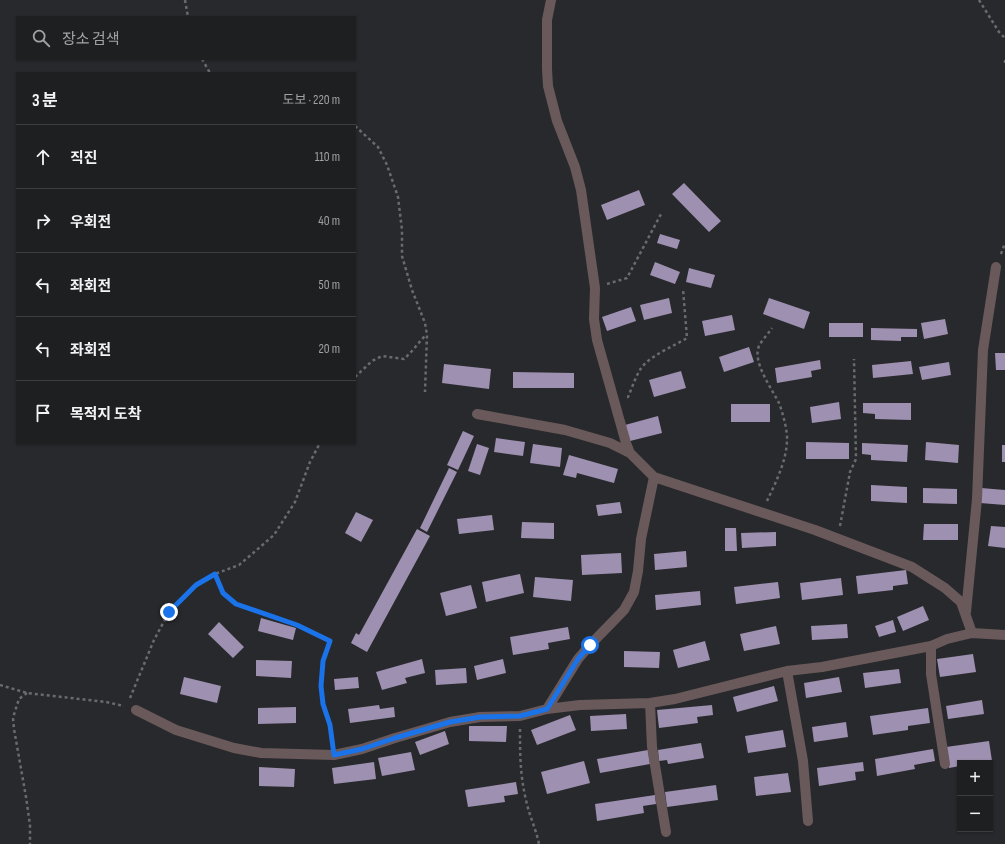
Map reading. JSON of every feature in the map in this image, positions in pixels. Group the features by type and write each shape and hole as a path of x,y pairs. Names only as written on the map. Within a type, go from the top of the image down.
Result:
{"street":[{"path":"551,0 548,20 548,86 558,121 575,167 581,190 595,288 594,319 597,340 630,453"},
{"path":"966,614 977,499 983,350 996,267"},
{"path":"477,414 565,430 610,443 630,453 654,476 762,512 912,567 945,588 961,602 972,633"},
{"path":"547,709 578,659 624,610 634,592 638,571 641,539 654,476"},
{"path":"136,710 176,730 234,748 261,753 334,755 362,749 450,722 480,717 520,716 547,709 580,705 650,702 675,699 787,671 822,667 931,646 948,639 972,633 1005,635"},
{"path":"931,646 931,674 945,764"},
{"path":"787,671 803,761 808,821"},
{"path":"650,702 652,747 666,832"}],"path":[{"path":"185,0 188,16"},
{"path":"978,0 999,32 1005,38"},
{"path":"203,60 209,72"},
{"path":"356,127 378,147 389,170 398,197 401,214 402,256 412,290 425,323 425,392"},
{"path":"595,288 627,278 661,214"},
{"path":"615,402 628,397 640,370 647,361 687,338 683,289"},
{"path":"762,512 776,482 783,459 787,437 785,419 779,404 764,378 759,360 759,347 772,328"},
{"path":"356,377 372,362 382,356 404,359 412,353 418,343 426,335"},
{"path":"838,539 850,472 856,459 854,358"},
{"path":"122,706 130,700 154,640 169,612 196,585 215,574 239,565 274,534 295,502 310,462 319,444"},
{"path":"215,574 223,593 236,604 297,625 330,641 323,661 321,686 323,704 330,725 334,755"},
{"path":"0,685 27,693 106,702 136,710"},
{"path":"27,693 19,699 13,718 30,825 30,844"},
{"path":"520,716 520,763 522,780 526,801 536,829 539,844"}],"building":[{"path":"684,183 721,221 709,232 672,194"},
{"path":"639,190 645,205 607,220 601,205"},
{"path":"660,234 680,240 677,249 657,243"},
{"path":"655,262 680,272 675,284 650,275"},
{"path":"689,268 715,275 711,288 686,282"},
{"path":"669,298 672,313 644,320 640,305"},
{"path":"769,298 810,312 804,329 763,314"},
{"path":"631,307 636,321 607,331 602,317"},
{"path":"732,315 735,330 705,336 702,321"},
{"path":"945,319 948,334 924,339 921,323"},
{"path":"829,323 863,323 863,337 829,337"},
{"path":"871,328 917,329 917,337 901,337 901,341 871,340"},
{"path":"749,347 754,362 724,372 719,357"},
{"path":"995,353 1005,353 1005,370 996,370"},
{"path":"820,360 821,369 811,371 812,377 777,383 775,368"},
{"path":"911,361 913,374 873,378 872,365"},
{"path":"949,362 951,375 922,380 919,367"},
{"path":"444,364 491,369 489,389 442,383"},
{"path":"681,371 686,388 654,397 649,380"},
{"path":"513,372 574,373 574,388 513,388"},
{"path":"839,402 841,419 812,423 810,407"},
{"path":"863,403 911,403 911,420 875,419 875,414 863,413"},
{"path":"731,404 770,404 770,422 731,422"},
{"path":"658,416 662,433 630,441 625,425"},
{"path":"463,431 474,436 458,470 447,465"},
{"path":"496,438 525,442 523,456 494,452"},
{"path":"806,442 849,443 849,459 806,459"},
{"path":"926,442 959,445 958,463 925,460"},
{"path":"862,443 908,445 907,462 871,460 871,455 862,454"},
{"path":"477,444 489,448 480,475 468,471"},
{"path":"533,444 562,448 560,467 530,463"},
{"path":"1002,445 1005,445 1005,462 1002,462"},
{"path":"569,455 618,469 614,483 577,473 576,478 563,475"},
{"path":"449,468 457,472 427,532 420,528"},
{"path":"871,485 907,487 907,503 871,501"},
{"path":"923,488 957,489 957,504 923,503"},
{"path":"981,488 1005,490 1005,505 980,503"},
{"path":"620,502 622,513 598,516 596,505"},
{"path":"356,512 373,520 361,542 345,533"},
{"path":"492,515 494,530 459,534 457,519"},
{"path":"522,522 554,523 554,539 521,538"},
{"path":"924,524 958,524 958,540 923,540"},
{"path":"991,526 1005,527 1005,548 988,546"},
{"path":"725,528 736,528 737,551 725,551"},
{"path":"417,529 430,536 367,652 351,643 356,633 359,635"},
{"path":"776,532 776,546 742,548 741,533"},
{"path":"686,551 687,567 655,570 654,554"},
{"path":"621,553 622,573 582,575 581,555"},
{"path":"906,570 908,584 893,586 893,590 858,594 856,576"},
{"path":"520,574 524,593 486,602 482,582"},
{"path":"535,577 573,580 571,601 533,597"},
{"path":"841,578 843,595 802,600 800,583"},
{"path":"778,582 780,598 736,604 734,587"},
{"path":"471,585 477,608 446,616 440,593"},
{"path":"700,591 701,605 656,610 655,595"},
{"path":"923,606 929,620 903,631 897,617"},
{"path":"261,618 296,628 293,640 258,631"},
{"path":"893,620 896,632 879,637 875,626"},
{"path":"219,622 244,647 233,658 208,634"},
{"path":"847,624 848,638 812,640 811,626"},
{"path":"776,626 780,644 744,651 740,634"},
{"path":"568,627 570,639 548,643 549,649 513,655 510,637"},
{"path":"705,641 710,660 678,668 673,650"},
{"path":"624,651 660,652 659,668 624,667"},
{"path":"973,654 976,672 940,677 937,659"},
{"path":"422,659 425,673 405,678 407,683 382,690 376,672"},
{"path":"503,659 506,673 477,680 474,666"},
{"path":"256,660 292,661 291,678 256,676"},
{"path":"466,668 467,683 436,685 435,670"},
{"path":"899,669 901,683 865,688 863,673"},
{"path":"184,677 221,686 217,703 180,694"},
{"path":"358,677 359,688 335,690 334,679"},
{"path":"839,677 842,692 806,698 804,683"},
{"path":"774,686 778,701 737,712 733,697"},
{"path":"982,700 984,714 948,719 946,706"},
{"path":"379,705 380,709 394,707 395,717 350,723 348,709"},
{"path":"712,705 713,715 697,717 698,723 659,728 657,710"},
{"path":"296,707 296,723 258,724 258,708"},
{"path":"928,708 930,723 908,726 908,730 873,735 870,716"},
{"path":"626,714 627,729 591,731 590,716"},
{"path":"570,715 576,730 537,745 531,730"},
{"path":"846,722 848,737 814,742 812,727"},
{"path":"469,726 507,726 506,742 469,741"},
{"path":"783,730 786,747 748,753 745,736"},
{"path":"445,731 449,744 420,755 415,742"},
{"path":"989,741 992,760 957,760 957,767 949,768 946,747"},
{"path":"701,743 704,758 668,764 667,760 659,761 658,750"},
{"path":"933,749 935,761 914,765 915,769 877,776 875,759"},
{"path":"648,750 650,764 600,773 597,759"},
{"path":"411,752 415,770 382,776 378,758"},
{"path":"584,761 590,783 547,794 541,772"},
{"path":"374,762 376,779 334,784 332,768"},
{"path":"863,762 864,771 855,772 856,780 819,786 817,768"},
{"path":"259,767 295,769 294,787 259,786"},
{"path":"788,773 791,792 756,796 754,777"},
{"path":"516,782 518,794 504,796 505,802 468,807 465,790"},
{"path":"716,785 718,800 667,807 665,792"},
{"path":"655,795 656,804 643,806 644,813 597,821 595,804"}],"route":[{"path":"169,612 196,585 215,574 223,593 236,604 297,625 330,641 323,661 321,686 323,704 330,725 334,755 362,749 450,722 480,717 520,716 547,709 578,659 590,645"}]}
